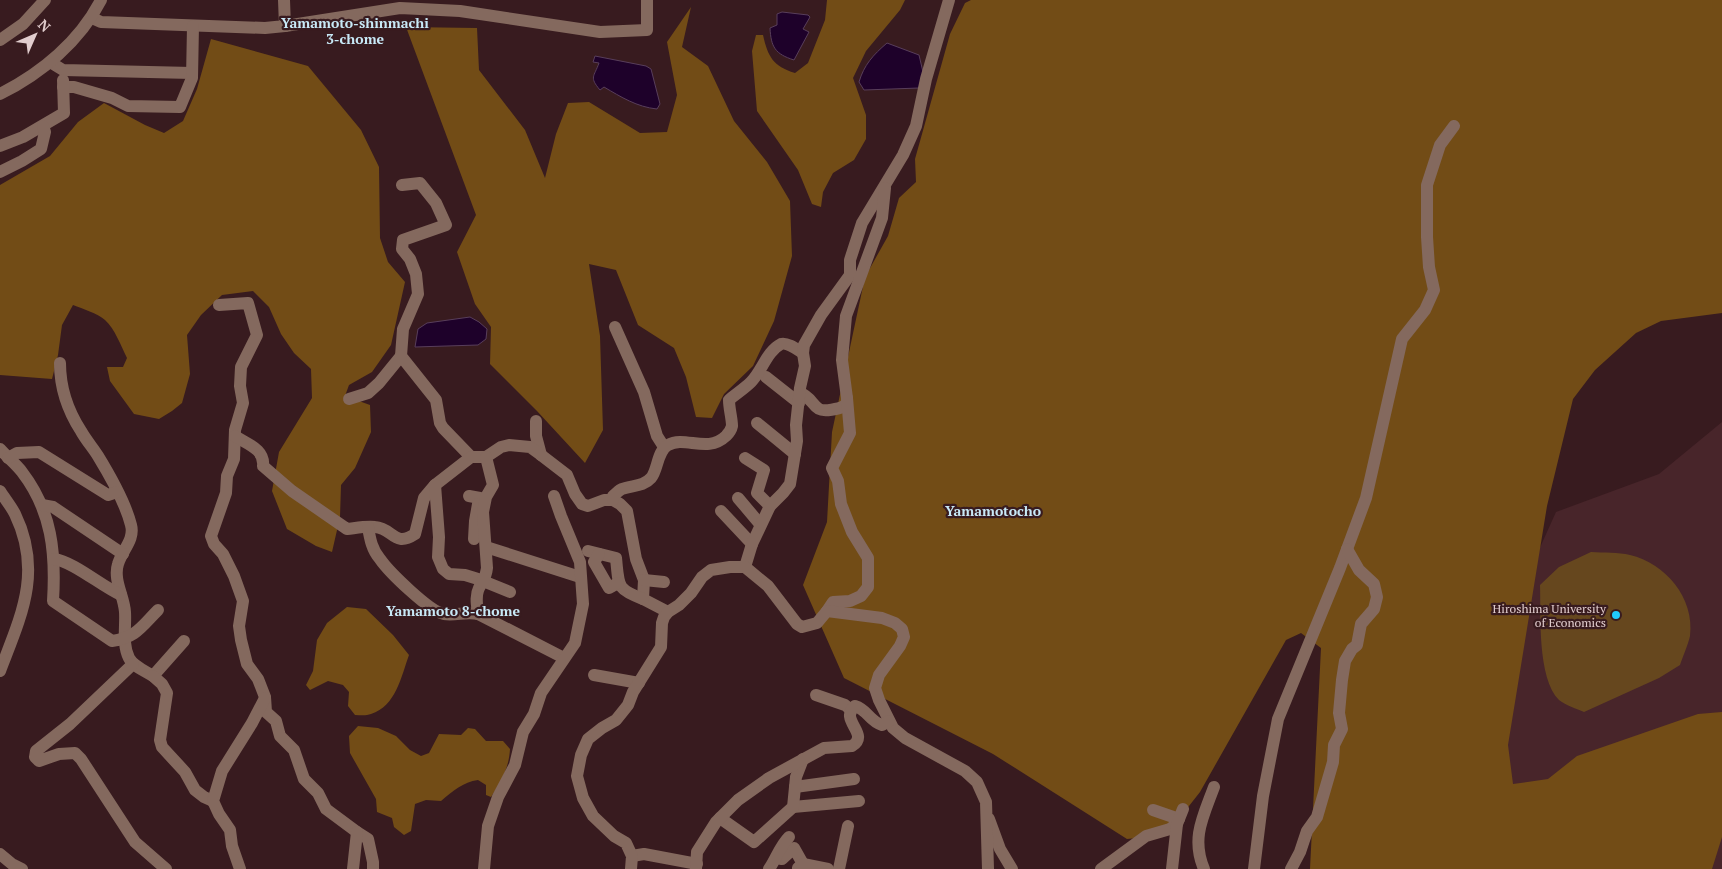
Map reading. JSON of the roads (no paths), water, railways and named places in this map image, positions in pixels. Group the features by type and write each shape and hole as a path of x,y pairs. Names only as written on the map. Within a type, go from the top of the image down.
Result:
{"street":[{"path":"0,40 23,24 45,0"},
{"path":"0,94 50,62 76,37 92,18 102,0"},
{"path":"284,0 285,26"},
{"path":"92,18 102,22 265,28 400,8 460,11 600,32 647,30 647,0"},
{"path":"745,567 760,524 770,506 790,484 795,454 799,398 805,366 803,353 807,338 850,275 850,260 862,223 903,155 916,126 926,79 949,0"},
{"path":"63,87 74,87 112,98 128,106 180,107 192,78 193,26"},
{"path":"50,62 63,70 192,73"},
{"path":"0,146 43,126 64,112 63,70"},
{"path":"0,172 22,161 41,148 45,132 43,126"},
{"path":"1254,869 1263,796 1278,719 1366,498 1402,339 1424,310 1434,290 1429,267 1427,237 1427,185 1440,145 1454,126"},
{"path":"349,400 368,393 379,383 401,356 403,329 418,294 416,274 410,259 402,249 403,240 446,225 436,202 420,183 402,185"},
{"path":"631,869 632,856 626,843 614,836 593,816 583,798 577,776 581,755 588,739 616,720 628,705 633,692 661,648 662,623 668,612 679,605 691,593 702,577 711,570 730,567 745,567 768,586 797,624 802,627 817,624 832,602 850,600 861,596 868,587 868,558 852,532 840,504 838,481 832,468 850,433 842,360 846,316 882,218 885,186"},
{"path":"219,305 248,302 257,335 242,367 240,386 243,403 235,436 234,458 227,476 226,493 211,536 214,544 223,554 243,601 239,626 247,664 258,679 265,697 266,712 276,721 280,736 294,750 304,779 318,793 326,809 368,839 373,862 372,869"},
{"path":"615,327 644,392 657,436 664,447"},
{"path":"613,500 613,496 623,488 644,484 651,478 664,447 670,443 682,442 704,445 722,440 730,433 732,426 729,400 750,383 772,353 782,344 786,344 803,353"},
{"path":"401,356 436,400 440,423 443,428 471,457"},
{"path":"60,363 63,393 80,430 98,456 117,492 132,528 131,540 118,564 117,579 125,611 125,640 128,657 133,664 162,684 167,693 160,740 162,747 185,772 195,790 213,801 230,830 232,846 240,869"},
{"path":"766,377 799,398"},
{"path":"799,398 805,394 822,410 841,407 847,398"},
{"path":"536,421 536,436 541,455"},
{"path":"757,423 795,454"},
{"path":"235,436 261,453 264,458 263,466 292,491 347,530 377,526 398,539 406,540 415,534 424,498 435,485 471,457 486,457 501,447 510,445 530,447 567,475 574,494 582,504 588,506 604,500 613,500 627,511 636,559 644,580 643,599"},
{"path":"4,453 39,452 108,495 117,492"},
{"path":"4,453 22,471 42,505 52,535 55,571 52,600 112,641 125,640 134,634 158,610"},
{"path":"478,614 476,598 479,588 486,578 487,568 483,512 486,497 493,485 486,457"},
{"path":"745,458 764,470 758,493 770,506"},
{"path":"435,485 439,537 438,557 443,569 449,574 465,575 510,592"},
{"path":"474,539 474,497 493,485"},
{"path":"0,492 14,513 24,537 29,567 27,593 22,612 0,671"},
{"path":"484,869 488,826 498,797 515,765 523,732 534,714 541,693 575,643 584,604 580,564 560,516 554,496"},
{"path":"738,498 760,524"},
{"path":"42,505 53,507 123,554"},
{"path":"722,510 752,544"},
{"path":"368,527 372,547 379,559 424,603 442,614 453,615 469,612 478,614 564,658"},
{"path":"486,547 580,578"},
{"path":"1291,869 1300,852 1307,831 1317,817 1333,762 1334,745 1342,729 1339,713 1345,662 1352,649 1358,644 1361,624 1374,609 1377,597 1374,584 1359,570 1347,549"},
{"path":"580,564 594,556 616,558 618,583 626,592 668,612"},
{"path":"594,556 609,588 618,583"},
{"path":"54,560 64,561 107,589 121,595"},
{"path":"644,580 664,582"},
{"path":"827,611 882,618 895,623 902,629 904,637 900,646 880,675 875,688 879,700 893,728 905,738 966,771 977,782 986,802 988,869"},
{"path":"153,676 184,641"},
{"path":"133,664 70,724 36,751 35,756 39,761 59,754 74,753 82,759 136,842 166,869"},
{"path":"594,675 639,683"},
{"path":"816,694 845,705 851,710"},
{"path":"213,801 222,771 252,723 265,697"},
{"path":"632,856 644,854 696,867 698,852 716,822 738,800 769,778 824,748 856,744 859,739 858,733 849,716 855,706 863,708 875,723 882,725 889,721"},
{"path":"793,807 796,777 803,759"},
{"path":"795,787 854,779"},
{"path":"1204,869 1198,851 1198,842 1202,822 1214,787"},
{"path":"720,818 754,842 793,807 859,801"},
{"path":"1153,810 1180,817"},
{"path":"987,817 990,820 1000,848 1012,869"},
{"path":"1101,869 1146,836 1170,830 1180,817"},
{"path":"1172,869 1180,817"},
{"path":"839,869 848,826"},
{"path":"353,869 356,832"},
{"path":"789,838 784,842 786,864 828,869"},
{"path":"0,854 12,864 22,869"}],"place":[{"name":"Hiroshima University of Economics","path":"1616,615"}],"district":[{"name":"Yamamoto-shinmachi 3-chome","path":"355,30"},
{"name":"Yamamotocho","path":"993,510"},
{"name":"Yamamoto 8-chome","path":"453,610"}]}
